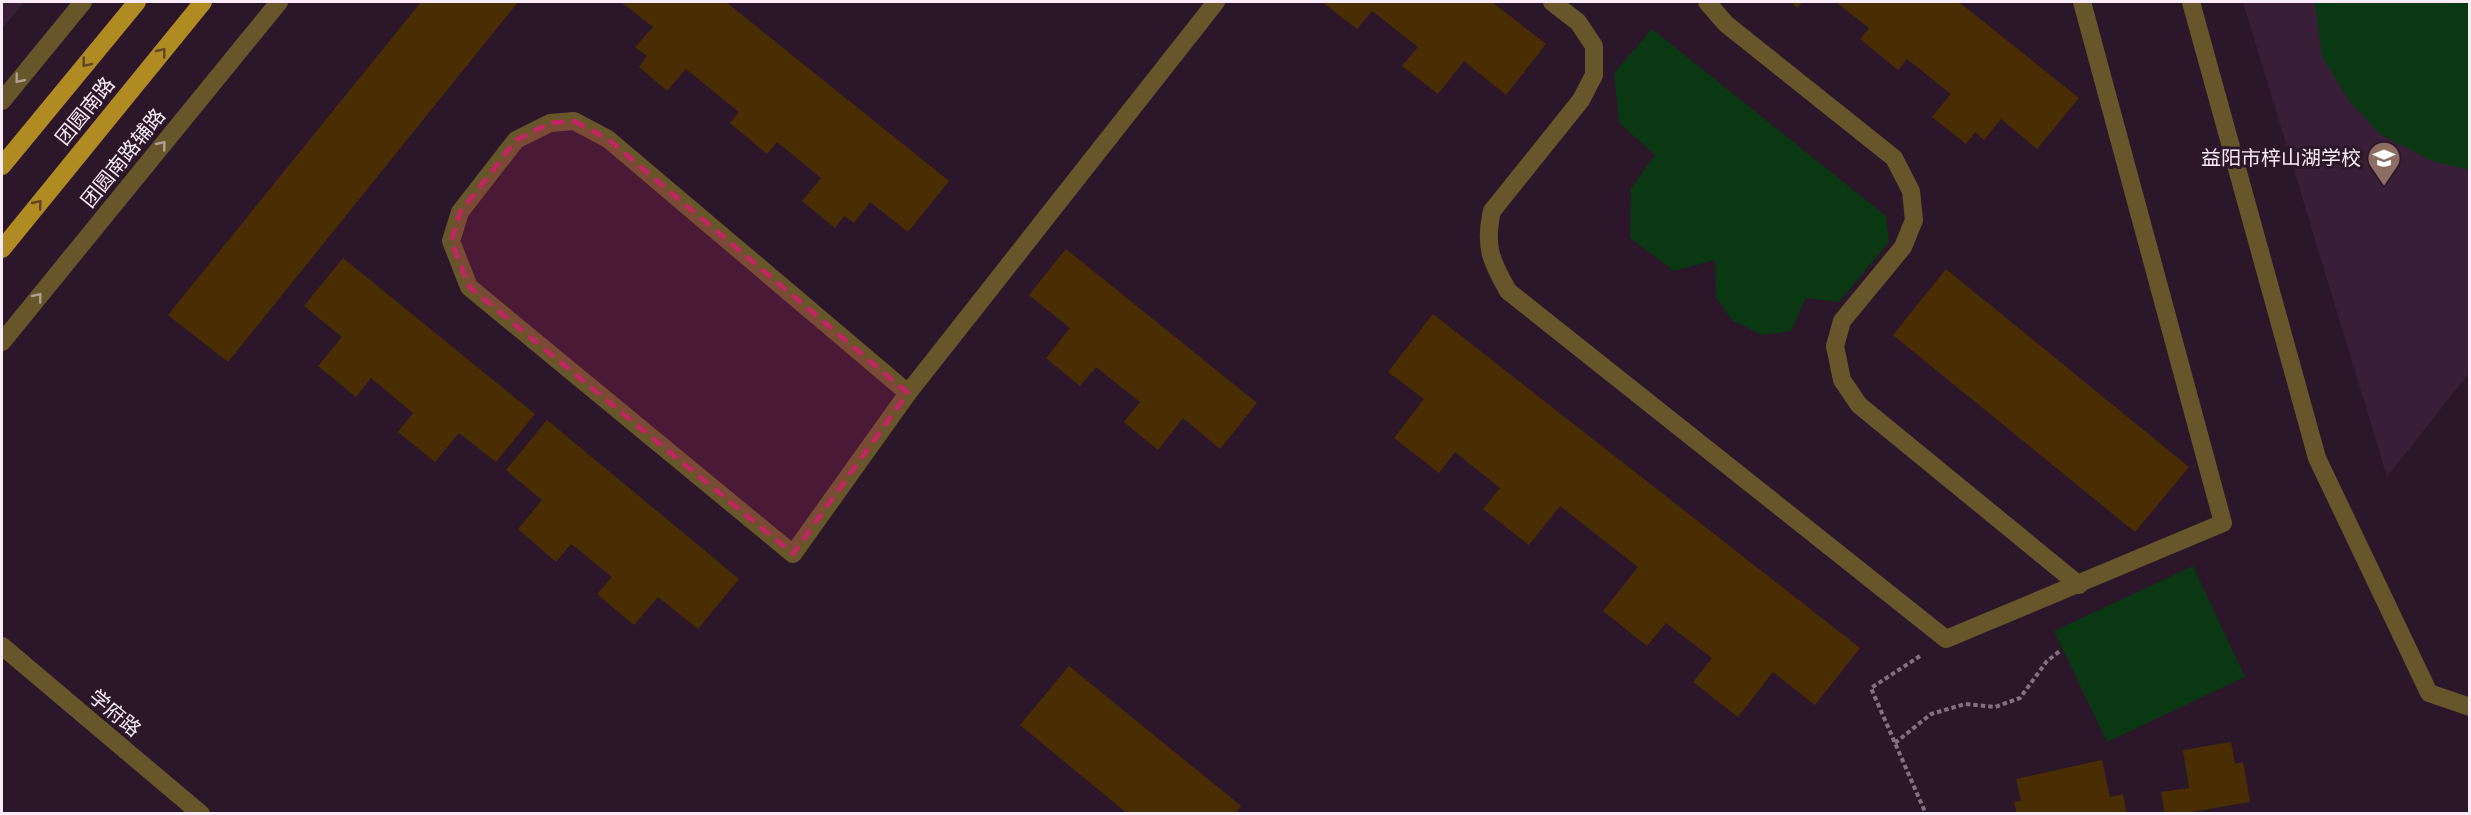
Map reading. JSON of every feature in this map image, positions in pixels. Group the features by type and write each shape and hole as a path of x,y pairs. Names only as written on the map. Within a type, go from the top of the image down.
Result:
{"main road":[{"name":"团圆南路","path":"2,166 137,2"},
{"name":"团圆南路","path":"2,249 203,2"}],"street":[{"path":"2,101 83,2"},
{"name":"团圆南路辅路","path":"2,342 279,2"},
{"path":"908,393 608,139 574,121 550,123 516,140 460,212 451,241 469,286 793,554 908,393 1216,2"},
{"path":"1552,2 1578,22 1594,46 1594,75 1581,100 1492,211 1487,234 1494,265 1508,291 1946,639 2223,523 2082,2"},
{"path":"1707,2 1725,24 1894,158 1911,191 1914,220 1903,247 1842,321 1835,346 1842,380 1859,405 2079,585"},
{"path":"2191,2 2318,458 2429,693 2469,707"},
{"name":"学府路","path":"2,646 201,813"}],"path":[{"path":"1926,813 1871,688 1946,639"},
{"path":"1895,743 1931,714 1965,704 1995,707 2020,698 2047,661 2060,651"}],"highlighted area":[{"path":"574,121 608,139 908,393 793,554 469,287 451,241 460,212 516,140 550,123"}],"shaded area":[{"path":"2,2 24,2 2,29"},
{"name":"益阳市梓山湖学校","path":"2243,2 2469,2 2469,373 2387,477"}],"green space":[{"path":"2315,2 2469,2 2469,170 2432,161 2380,134 2350,102 2322,57"},
{"path":"1652,29 1886,216 1889,242 1839,302 1806,298 1791,331 1762,335 1733,321 1716,298 1715,260 1674,271 1630,238 1631,188 1655,155 1619,123 1614,73"},
{"path":"2193,566 2245,677 2107,742 2054,631"}],"building":[{"path":"421,2 518,2 228,362 168,315"},
{"path":"621,2 726,2 949,181 908,232 870,202 854,223 844,216 835,228 802,201 821,178 777,142 767,154 730,123 739,112 686,69 667,91 639,67 647,56 635,47 653,27"},
{"path":"1322,2 1492,2 1546,44 1506,95 1464,61 1438,94 1402,66 1418,47 1372,11 1357,29"},
{"path":"1790,2 1802,2 1798,8"},
{"path":"1836,2 1959,2 2079,98 2037,149 2001,119 1984,140 1975,132 1966,144 1932,117 1951,94 1907,59 1898,70 1860,39 1869,28"},
{"path":"1066,249 1257,403 1220,449 1183,418 1158,450 1124,422 1140,402 1096,367 1080,386 1046,358 1070,328 1029,295"},
{"path":"343,258 535,414 496,462 459,433 435,462 398,432 413,413 371,378 356,397 318,366 342,337 304,306"},
{"path":"1946,269 2189,467 2135,532 1893,335"},
{"path":"1433,314 1860,648 1815,705 1773,672 1738,717 1693,682 1712,658 1666,623 1647,646 1603,611 1638,567 1560,506 1529,545 1483,509 1500,488 1455,452 1439,473 1394,438 1424,399 1388,372"},
{"path":"547,420 739,579 698,629 658,597 634,625 597,594 612,577 571,544 556,562 518,529 542,500 506,470"},
{"path":"1069,666 1241,806 1235,814 1128,814 1020,725"},
{"path":"2231,742 2235,764 2243,762 2250,802 2179,814 2165,814 2161,792 2189,788 2183,750"},
{"path":"2102,760 2110,797 2123,794 2127,814 2017,814 2014,802 2021,801 2016,779"}],"place":[{"name":"益阳市梓山湖学校","path":"2384,187"}]}
